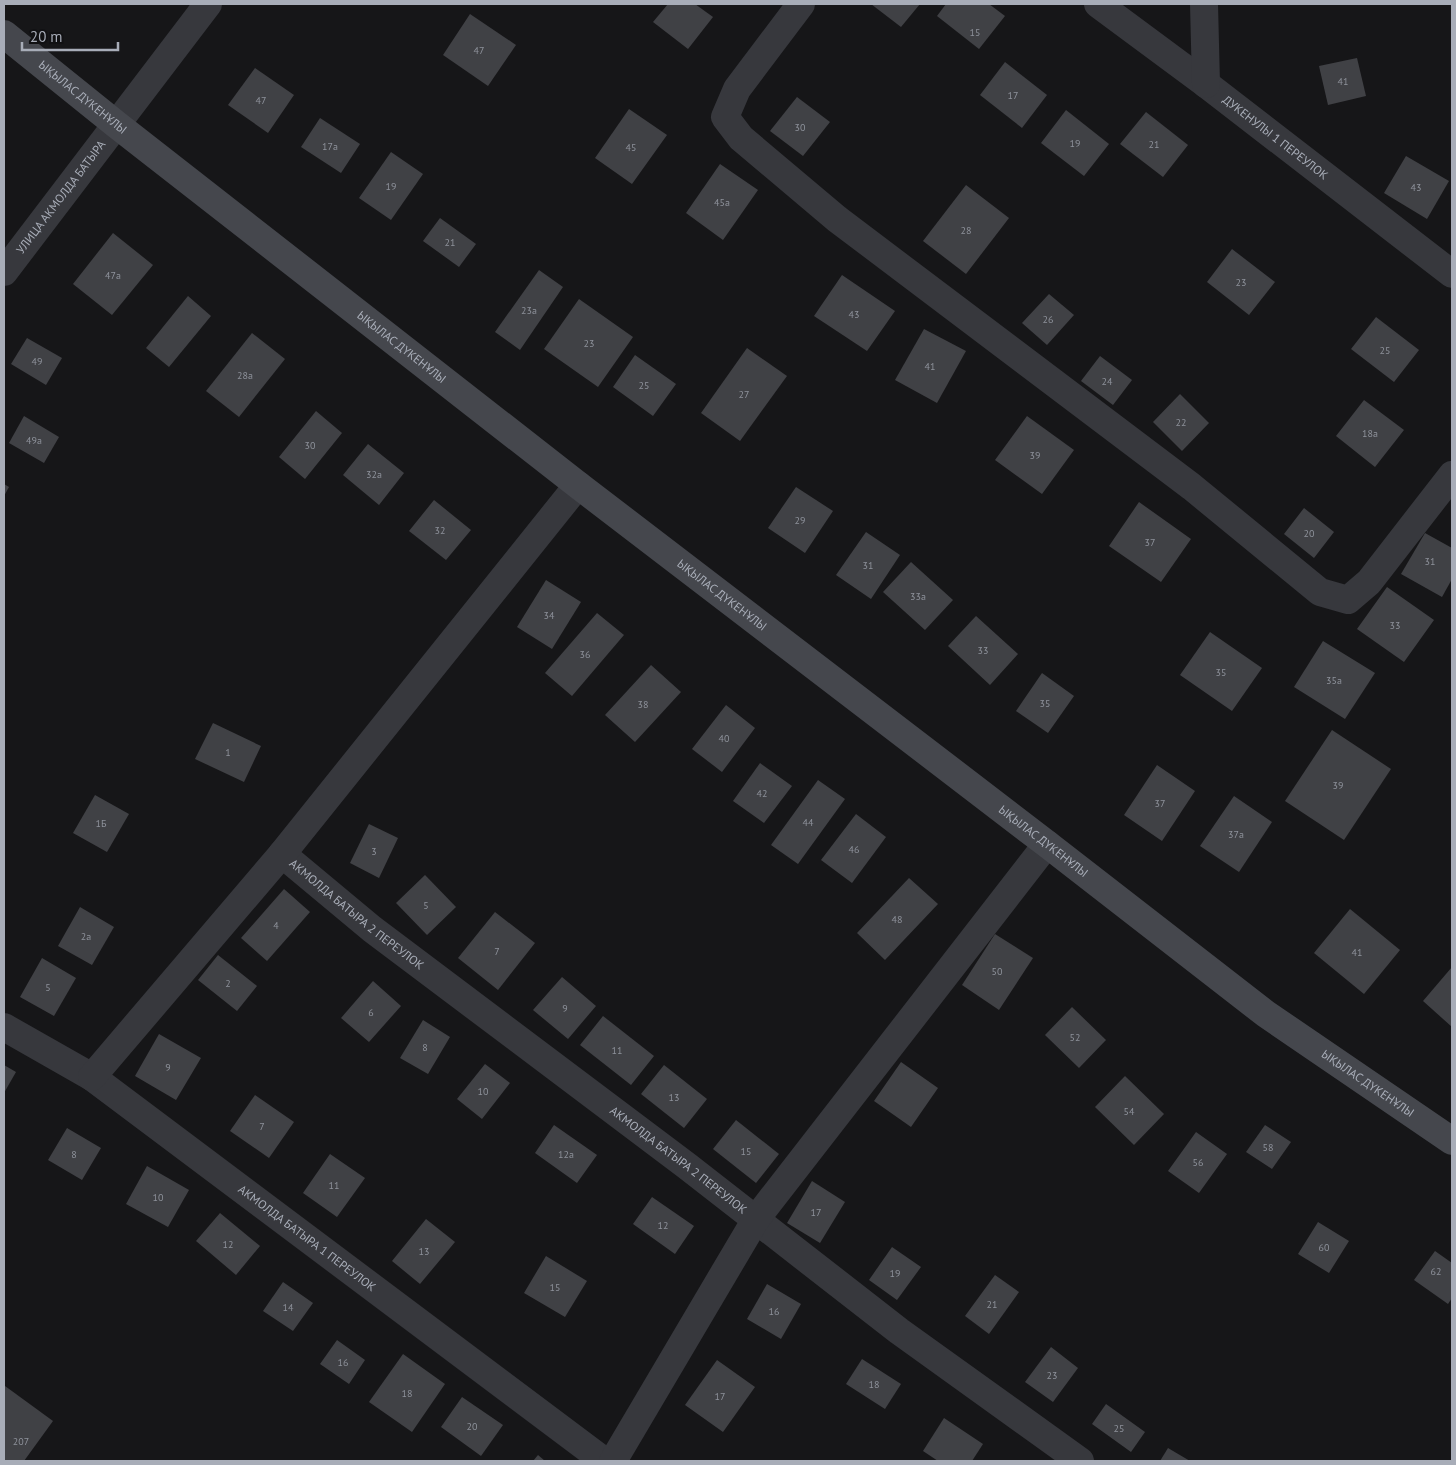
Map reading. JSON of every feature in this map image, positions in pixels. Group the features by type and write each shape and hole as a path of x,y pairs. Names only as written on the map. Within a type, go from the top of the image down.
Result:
{"street":[{"name":"УЛИЦА АКМОЛДА БАТЫРА","path":"4,272 208,4"},
{"path":"801,4 737,89 725,117 741,138 837,219 1192,487 1320,592 1348,600 1369,582 1452,475"},
{"name":"ДУКЕНУЛЫ 1 ПЕРЕУЛОК","path":"1098,4 1206,84 1452,274"},
{"path":"1204,4 1206,84"},
{"name":"ЫҚЫЛАС ДҮКЕНҰЛЫ","path":"4,34 117,125 578,485 1266,1014 1452,1141"},
{"path":"92,1077 282,854 578,485"},
{"path":"613,1461 756,1220 1047,844"},
{"name":"АКМОЛДА БАТЫРА 2 ПЕРЕУЛОК","path":"282,854 372,929 680,1160 899,1331 1080,1461"},
{"name":"АКМОЛДА БАТЫРА 1 ПЕРЕУЛОК","path":"4,1027 92,1077 604,1461"}],"building":[{"path":"668,4 695,4 713,17 688,49 653,22"},
{"path":"871,4 920,4 901,27"},
{"path":"946,4 989,4 1005,16 979,49 937,16"},
{"path":"470,14 516,45 488,86 443,55"},
{"path":"1357,58 1366,96 1328,105 1319,66"},
{"path":"1005,62 1047,95 1022,128 980,95"},
{"path":"255,68 294,95 268,133 228,105"},
{"path":"797,97 830,122 803,156 770,131"},
{"path":"629,109 667,135 632,184 595,158"},
{"path":"1066,110 1109,144 1084,176 1041,143"},
{"path":"1146,112 1188,145 1163,177 1120,144"},
{"path":"320,118 360,144 341,173 301,147"},
{"path":"391,152 423,174 391,220 359,198"},
{"path":"1406,156 1449,181 1427,219 1384,193"},
{"path":"720,164 758,190 723,240 686,213"},
{"path":"966,185 1009,218 966,274 923,241"},
{"path":"440,218 476,244 459,267 423,241"},
{"path":"113,233 153,265 112,315 73,284"},
{"path":"1232,249 1275,282 1249,315 1207,282"},
{"path":"539,270 563,287 520,350 495,332"},
{"path":"842,275 895,311 867,351 814,316"},
{"path":"1049,294 1074,315 1047,345 1022,323"},
{"path":"188,296 211,316 169,367 146,348"},
{"path":"579,299 633,337 598,387 544,349"},
{"path":"1376,317 1419,350 1394,382 1351,349"},
{"path":"924,329 966,351 937,403 895,380"},
{"path":"252,333 285,359 239,417 206,391"},
{"path":"27,338 62,358 46,385 11,364"},
{"path":"747,348 787,376 740,441 701,413"},
{"path":"635,355 676,384 653,416 613,387"},
{"path":"1100,356 1132,380 1113,405 1081,381"},
{"path":"1180,394 1209,423 1182,451 1153,422"},
{"path":"1364,400 1404,430 1375,467 1336,436"},
{"path":"316,411 342,433 305,479 279,457"},
{"path":"24,416 59,437 44,463 9,443"},
{"path":"1027,416 1074,450 1042,494 995,460"},
{"path":"368,444 404,473 379,505 343,475"},
{"path":"4,484 9,487 4,496"},
{"path":"796,487 833,511 805,553 768,528"},
{"path":"434,500 471,530 446,560 409,531"},
{"path":"1139,502 1191,539 1161,582 1109,546"},
{"path":"1304,508 1334,532 1314,558 1284,534"},
{"path":"866,532 900,555 871,599 836,575"},
{"path":"1425,533 1452,548 1452,579 1442,597 1401,574"},
{"path":"911,562 953,600 925,630 883,592"},
{"path":"546,580 581,602 552,649 517,627"},
{"path":"1387,587 1434,620 1404,662 1357,629"},
{"path":"597,613 624,635 572,696 545,673"},
{"path":"976,616 1018,654 990,685 948,646"},
{"path":"1210,632 1262,668 1232,711 1180,675"},
{"path":"1323,641 1375,673 1345,719 1294,687"},
{"path":"651,665 681,692 635,742 605,715"},
{"path":"1042,673 1074,696 1048,733 1016,711"},
{"path":"726,705 755,728 722,772 692,749"},
{"path":"213,723 261,746 244,782 195,759"},
{"path":"1332,730 1391,769 1344,840 1285,801"},
{"path":"760,763 792,786 764,823 733,801"},
{"path":"1157,765 1195,791 1162,841 1124,815"},
{"path":"818,780 845,799 798,864 771,845"},
{"path":"95,795 129,814 107,852 73,833"},
{"path":"1234,796 1272,822 1239,872 1200,846"},
{"path":"856,814 886,837 852,883 821,860"},
{"path":"369,824 398,838 379,878 350,863"},
{"path":"425,875 456,907 427,935 396,903"},
{"path":"909,878 938,904 885,960 857,933"},
{"path":"284,889 310,912 267,961 241,938"},
{"path":"80,907 114,927 92,965 58,946"},
{"path":"1350,909 1400,950 1364,994 1314,953"},
{"path":"495,912 535,943 498,990 458,958"},
{"path":"995,934 1033,958 999,1010 962,985"},
{"path":"218,955 257,986 237,1011 198,980"},
{"path":"42,958 76,978 54,1016 20,997"},
{"path":"1452,967 1452,1027 1423,1001"},
{"path":"562,977 596,1006 568,1039 533,1010"},
{"path":"373,981 401,1006 369,1042 341,1018"},
{"path":"1072,1007 1106,1040 1079,1068 1045,1035"},
{"path":"603,1016 654,1056 631,1085 580,1045"},
{"path":"423,1020 450,1037 428,1074 400,1058"},
{"path":"159,1034 201,1058 176,1100 135,1076"},
{"path":"901,1062 938,1088 911,1127 874,1101"},
{"path":"485,1064 510,1083 482,1119 457,1099"},
{"path":"4,1065 16,1072 4,1093"},
{"path":"664,1065 707,1099 684,1128 641,1094"},
{"path":"1125,1076 1164,1114 1134,1145 1095,1107"},
{"path":"255,1095 294,1122 269,1158 230,1131"},
{"path":"736,1120 779,1154 756,1183 713,1149"},
{"path":"554,1125 597,1155 577,1183 535,1153"},
{"path":"1265,1125 1291,1142 1272,1169 1246,1152"},
{"path":"67,1128 101,1148 82,1180 48,1160"},
{"path":"1196,1132 1227,1154 1199,1193 1168,1171"},
{"path":"330,1154 365,1178 337,1217 303,1193"},
{"path":"147,1166 189,1190 168,1227 126,1204"},
{"path":"812,1181 845,1202 820,1243 787,1223"},
{"path":"652,1197 694,1226 675,1254 633,1224"},
{"path":"220,1213 260,1246 236,1275 196,1241"},
{"path":"426,1219 455,1242 420,1284 392,1261"},
{"path":"1318,1222 1349,1241 1329,1273 1298,1254"},
{"path":"892,1247 921,1267 897,1300 869,1280"},
{"path":"1435,1251 1452,1263 1452,1298 1448,1304 1414,1280"},
{"path":"546,1256 587,1281 565,1317 524,1293"},
{"path":"995,1275 1019,1292 989,1334 965,1316"},
{"path":"283,1282 313,1303 293,1331 263,1311"},
{"path":"767,1284 801,1304 781,1339 747,1319"},
{"path":"337,1340 365,1360 349,1384 320,1364"},
{"path":"1051,1347 1078,1368 1053,1402 1025,1382"},
{"path":"403,1354 445,1384 412,1432 369,1402"},
{"path":"862,1359 901,1384 885,1409 846,1384"},
{"path":"717,1360 755,1387 723,1432 685,1405"},
{"path":"5,1386 53,1421 24,1461 4,1461"},
{"path":"462,1397 503,1425 481,1456 441,1427"},
{"path":"1106,1404 1145,1432 1131,1452 1092,1424"},
{"path":"944,1418 983,1444 972,1461 938,1461 923,1451"},
{"path":"1168,1448 1190,1461 1160,1461"},
{"path":"538,1455 545,1461 533,1461"}]}
